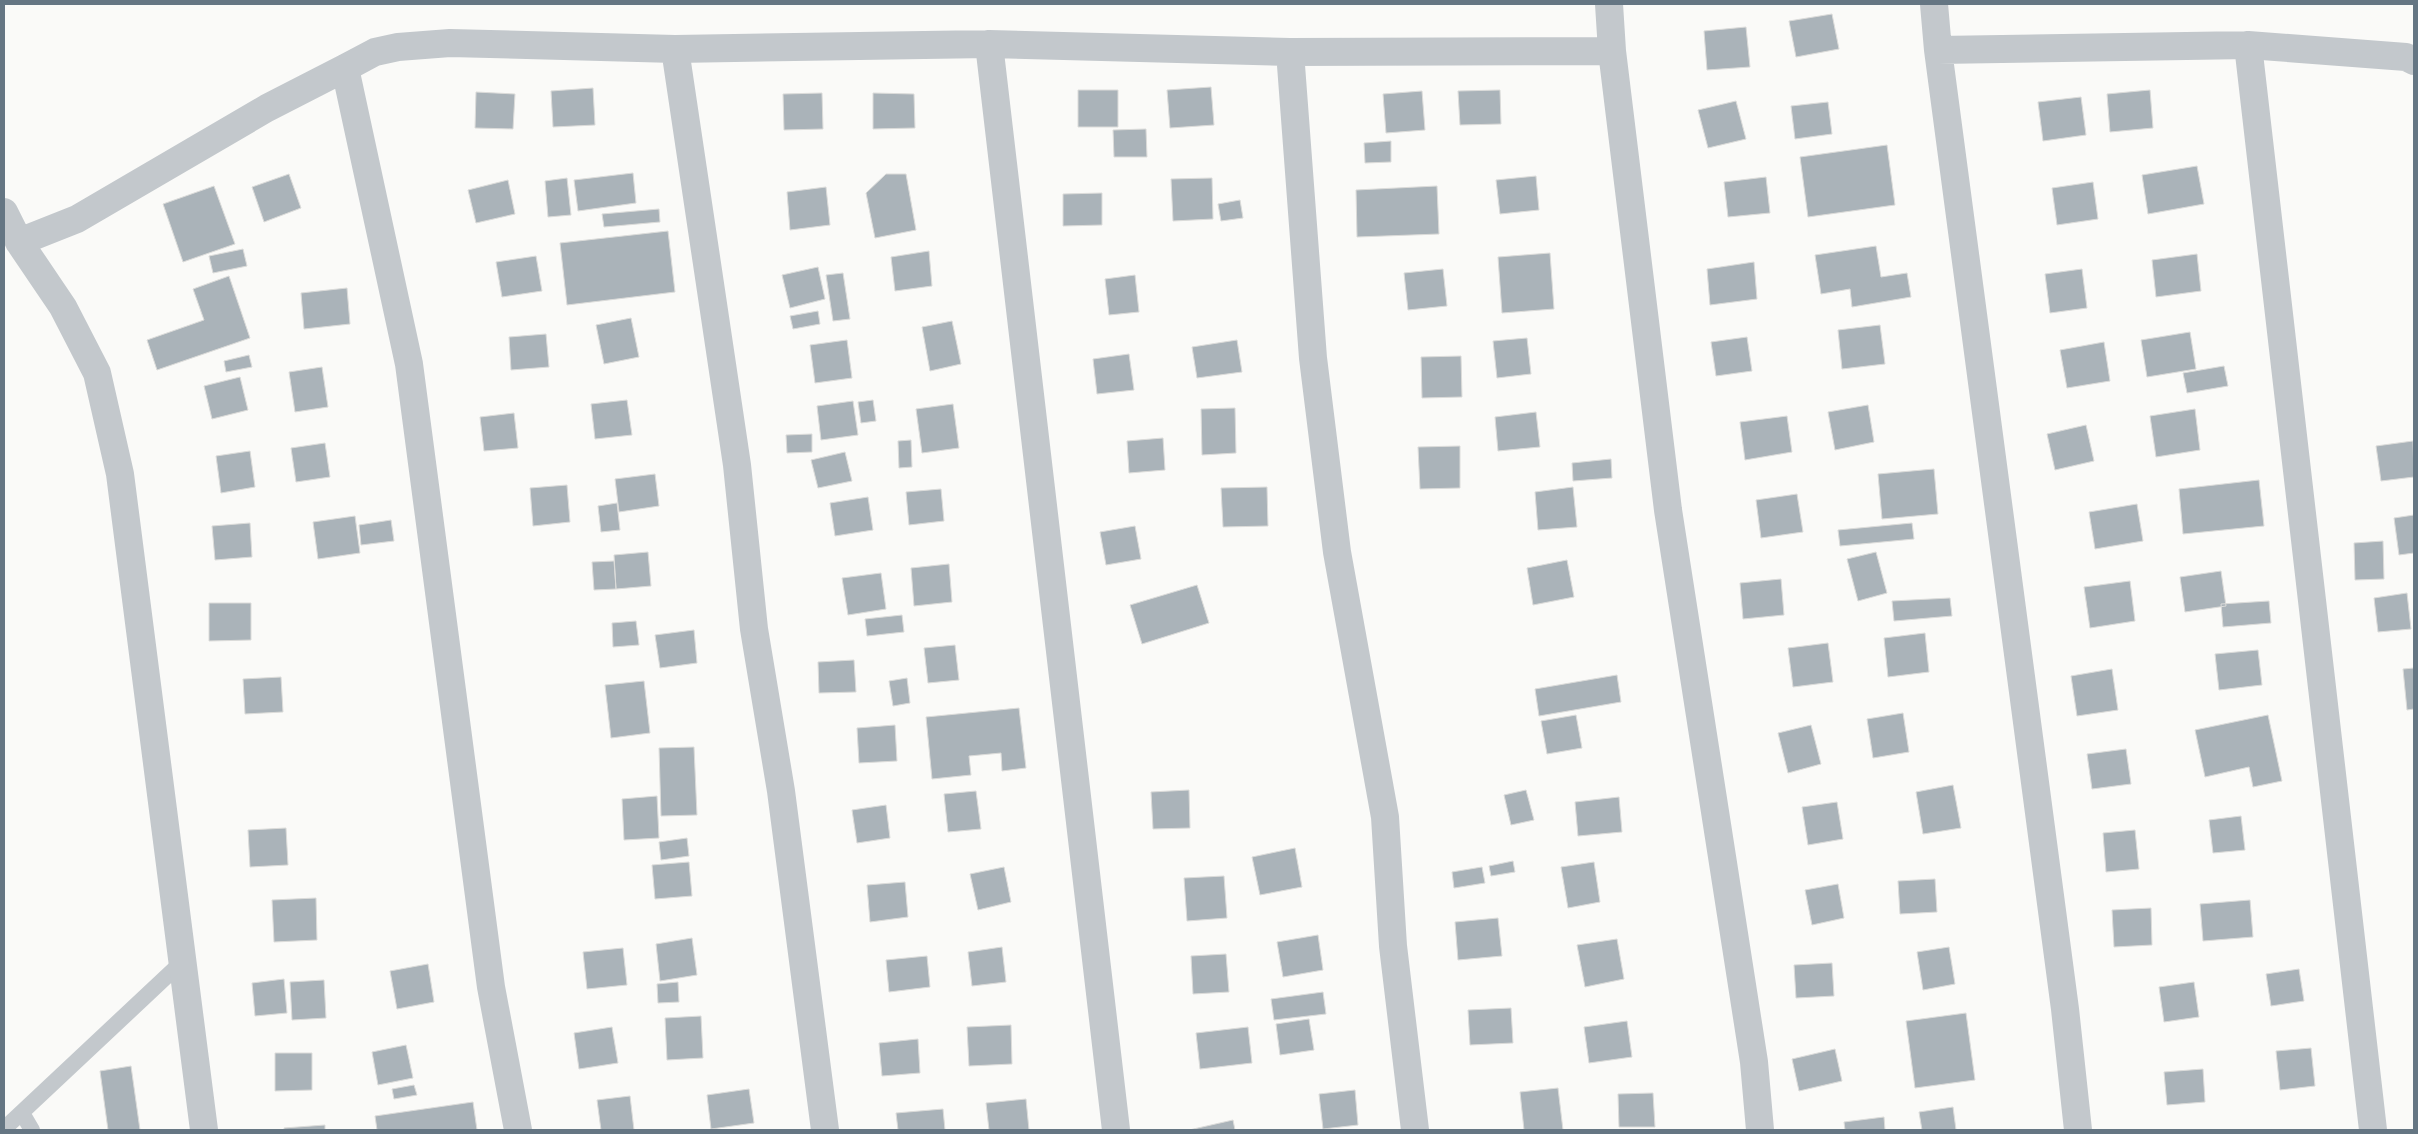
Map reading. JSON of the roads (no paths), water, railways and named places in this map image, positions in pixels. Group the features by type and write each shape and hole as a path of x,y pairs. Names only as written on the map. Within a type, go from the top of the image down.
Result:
{"street":[{"path":"1608,4 1612,51 1668,510 1754,1062 1760,1130"},
{"path":"1934,4 1938,50 2065,1009 2078,1130"},
{"path":"20,242 77,219 267,108 383,50 398,47 450,43 675,49 989,44 1290,52 1612,51"},
{"path":"989,44 1116,1130"},
{"path":"1938,50 2248,45 2414,60"},
{"path":"2248,45 2373,1130"},
{"path":"675,49 737,465 754,629 781,791 825,1130"},
{"path":"1290,52 1313,358 1337,552 1385,817 1393,946 1415,1130"},
{"path":"345,68 409,364 491,987 518,1130"},
{"path":"4,212 20,242 63,308 97,373 120,474 204,1130"}],"lane":[{"path":"4,1129 182,961"},
{"path":"22,1113 32,1130"}]}
